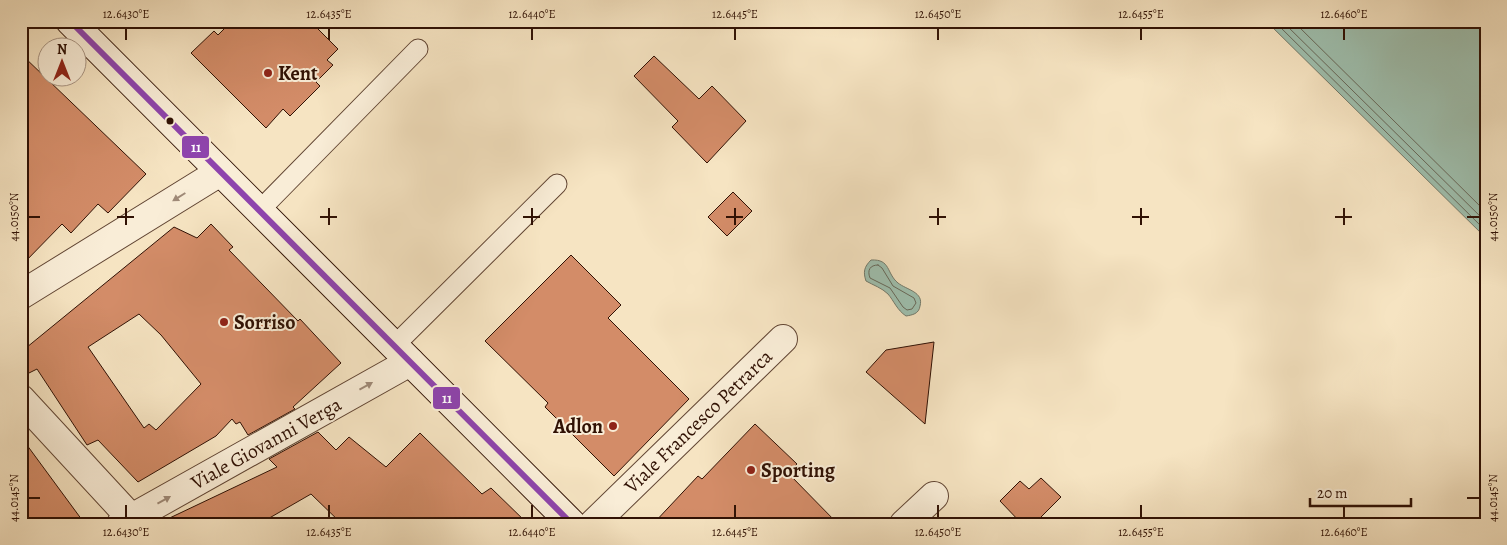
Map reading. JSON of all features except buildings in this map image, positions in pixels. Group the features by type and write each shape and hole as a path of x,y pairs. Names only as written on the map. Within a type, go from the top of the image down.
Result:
{"street":[{"path":"70,21 572,524"},
{"path":"21,295 220,172"},
{"name":"Viale Francesco Petrarca","path":"593,524 783,339"},
{"name":"Viale Giovanni Verga","path":"126,521 402,354"},
{"path":"21,399 126,521"},
{"path":"904,524 934,496"}],"lane":[{"path":"259,211 418,49"},
{"path":"402,354 557,184"}],"water":[{"path":"1266,21 1486,21 1486,238"},
{"path":"871,260 877,260 885,264 898,283 920,297 921,301 917,312 906,316 886,292 866,281 865,270"}],"transit line":[{"name":"11","path":"70,21 572,524"}],"place":[{"name":"Kent","path":"268,73"},
{"name":"Sorriso","path":"224,322"},
{"name":"Adlon","path":"613,426"},
{"name":"Sporting","path":"751,470"}]}
